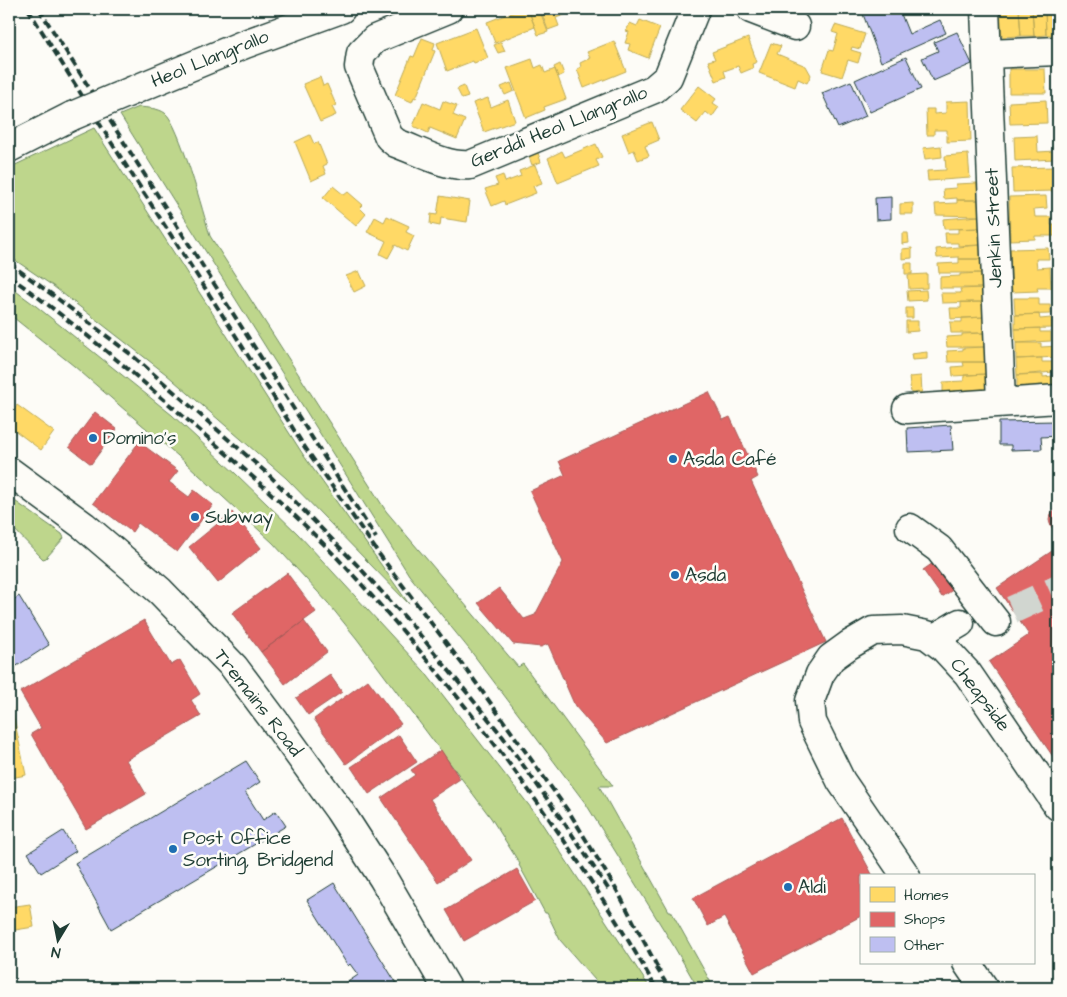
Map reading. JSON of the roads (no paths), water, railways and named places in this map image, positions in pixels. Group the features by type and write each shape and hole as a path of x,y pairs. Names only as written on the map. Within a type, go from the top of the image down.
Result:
{"street":[{"name":"Heol Llangrallo","path":"9,148 72,116 134,90 245,44 341,9"},
{"name":"Gerddi Heol Llangrallo","path":"448,9 375,39 361,53 359,68 389,137 396,143 463,166 470,165 654,89 668,77 701,9"},
{"path":"751,9 795,26"},
{"name":"Jenkin Street","path":"985,9 1001,402"},
{"path":"987,54 1058,51"},
{"path":"907,409 1058,400"},
{"name":"Tremains Road","path":"9,471 84,526 160,591 234,667 339,810 383,878 447,988"},
{"path":"910,528 939,549 988,619 932,639"},
{"name":"Cheapside","path":"905,874 841,781 812,722 810,701 820,674 831,658 848,645 873,631 902,630 927,635 943,647 968,674 1058,806"},
{"path":"968,964 984,988"}],"tunnel":[{"path":"1012,610 1058,589"}],"railway":[{"path":"28,9 302,443 379,554 469,673 571,815 619,894 660,972"},
{"path":"39,9 376,538"},
{"path":"9,263 133,356 269,475 359,567 412,625 503,737 609,890"},
{"path":"9,276 101,347 212,441 295,516 354,576 438,673 517,774 590,879 656,988"},
{"path":"656,967 669,988"}],"place":[{"name":"Domino's","path":"93,438"},
{"name":"Asda Café","path":"673,459"},
{"name":"Subway","path":"195,517"},
{"name":"Asda","path":"675,575"},
{"name":"Post Office Sorting, Bridgend","path":"173,849"},
{"name":"Aldi","path":"788,887"}]}
